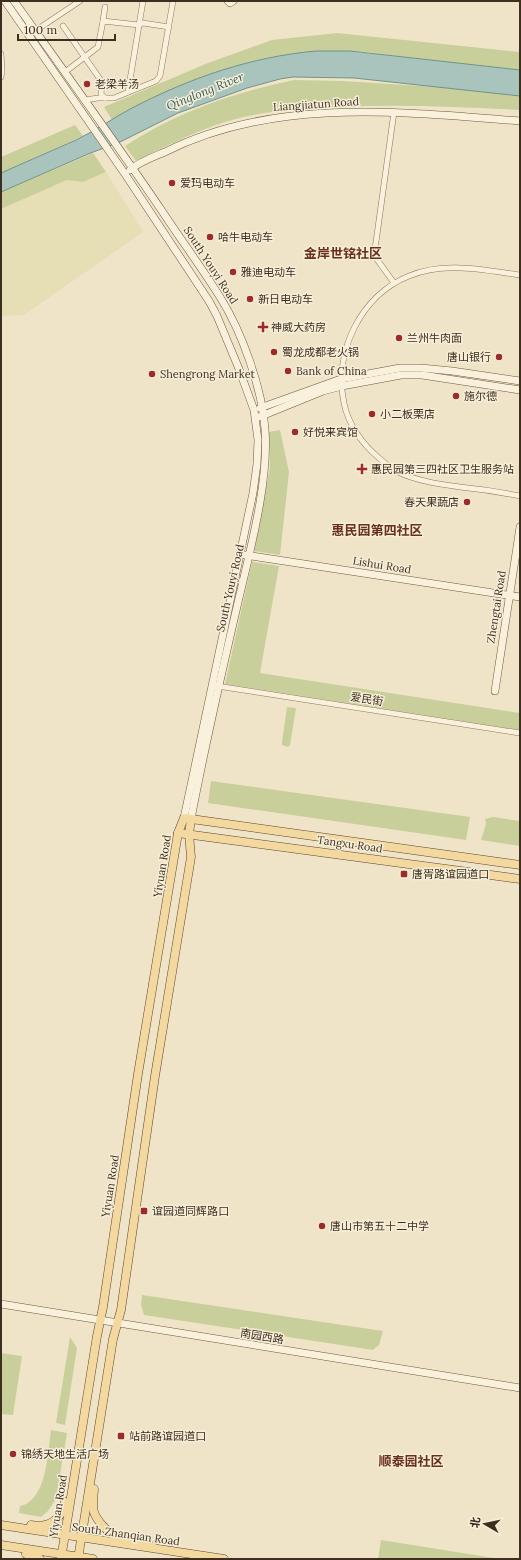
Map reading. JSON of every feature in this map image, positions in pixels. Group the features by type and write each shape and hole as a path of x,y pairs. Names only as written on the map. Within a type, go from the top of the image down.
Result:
{"main road":[{"name":"South Youyi Road","path":"5,1 125,174 211,306 224,331 256,418 258,440 257,464 253,492 188,818"},
{"name":"South Youyi Road","path":"14,1 121,150 221,298 256,378 263,407 265,434 265,457 260,495 249,556 215,686"},
{"path":"228,1 230,3 233,1"},
{"name":"Liangjiatun Road","path":"125,174 133,168 176,146 215,132 257,121 292,116 334,113 394,112 520,120"},
{"path":"254,410 341,383 400,368 421,368 520,381"},
{"path":"256,418 341,383 401,375 422,376 520,390"},
{"name":"Zhengtai Road","path":"495,691 520,527"},
{"name":"Lishui Road","path":"241,554 520,597"},
{"name":"Yiyuan Road","path":"61,1557 97,1336 101,1320 138,1074 178,833 188,818"},
{"name":"Yiyuan Road","path":"78,1558 113,1339 122,1302 156,1068 191,857 188,818"},
{"name":"Tangxu Road","path":"188,818 520,865"},
{"name":"Tangxu Road","path":"178,833 520,879"},
{"name":"南园西路","path":"1,1304 520,1388"},
{"path":"1,1526 16,1523 38,1526 56,1520 63,1513 71,1476 76,1464"},
{"path":"93,1468 95,1481 93,1508 97,1520 106,1530 116,1537 143,1541 157,1549"},
{"name":"South Zhanqian Road","path":"1,1526 224,1559"},
{"path":"1,1546 61,1557 93,1559"},
{"path":"1,1546 11,1551 33,1555 40,1559"}],"street":[{"path":"35,31 80,1"},
{"path":"128,92 143,1"},
{"path":"85,100 114,98 156,81 160,76 172,1"},
{"path":"65,72 98,47 105,7"},
{"path":"103,21 139,25 143,23 168,27"},
{"path":"63,26 102,82 101,94 105,98"},
{"path":"1,54 1,77"},
{"path":"394,112 375,249 376,258 394,283"},
{"path":"520,275 469,268 441,268 410,275 394,283 374,298 363,312 354,329 347,348 341,383 344,403 356,432 365,445 374,454 397,472 436,483 520,496"},
{"name":"爱民街","path":"215,686 520,733"}],"shaded area":[{"path":"106,172 143,232 24,315 1,316 1,209 67,180 83,182"}],"green space":[{"path":"337,33 520,52 520,70 362,52 316,52 286,55 255,61 196,79 168,91 112,120 104,107 208,63 272,40"},
{"path":"294,80 343,81 520,92 520,110 408,106 294,109 262,113 231,120 185,137 136,161 125,146 144,134 185,113 228,97"},
{"path":"75,125 83,136 1,173 1,157"},
{"path":"93,153 106,172 83,182 67,180 1,209 1,192"},
{"path":"280,430 289,472 280,555 254,551 270,467 269,432"},
{"path":"252,562 279,566 260,673 520,713 520,730 225,684"},
{"path":"287,707 296,708 290,745 288,747 282,745"},
{"path":"211,781 470,817 466,840 208,803"},
{"path":"493,817 520,821 520,846 481,840 486,824 485,819"},
{"path":"142,1295 383,1331 379,1345 373,1350 144,1315 141,1305"},
{"path":"70,1337 77,1348 65,1425 56,1423"},
{"path":"1,1353 22,1356 13,1415 1,1414"},
{"path":"51,1430 67,1433 56,1499 48,1511 41,1517 19,1513 20,1506 29,1502 40,1488 46,1469"},
{"path":"381,1540 500,1559 378,1559"}],"water":[{"name":"Qinglong River","path":"316,51 350,51 520,70 520,96 354,78 293,77 280,79 247,88 178,113 120,142 88,154 1,192 1,173 76,140 132,108 176,87 221,70 244,64 268,58"}],"place":[{"name":"老梁羊汤","path":"87,84"},
{"name":"爱玛电动车","path":"172,183"},
{"name":"哈牛电动车","path":"210,237"},
{"name":"雅迪电动车","path":"233,272"},
{"name":"新日电动车","path":"250,299"},
{"name":"神威大药房","path":"263,327"},
{"name":"兰州牛肉面","path":"399,338"},
{"name":"蜀龙成都老火锅","path":"274,352"},
{"name":"唐山银行","path":"499,357"},
{"name":"Bank of China","path":"288,371"},
{"name":"Shengrong Market","path":"152,374"},
{"name":"施尔德","path":"456,396"},
{"name":"小二板栗店","path":"372,414"},
{"name":"好悦来宾馆","path":"295,432"},
{"name":"惠民园第三四社区卫生服务站","path":"362,469"},
{"name":"春天果蔬店","path":"467,502"},
{"name":"唐胥路谊园道口","path":"404,874"},
{"name":"谊园道同辉路口","path":"144,1211"},
{"name":"唐山市第五十二中学","path":"322,1226"},
{"name":"站前路谊园道口","path":"121,1436"},
{"name":"锦绣天地生活广场","path":"13,1454"}],"district":[{"name":"金岸世铭社区","path":"343,253"},
{"name":"惠民园第四社区","path":"377,530"},
{"name":"顺泰园社区","path":"411,1461"}]}
